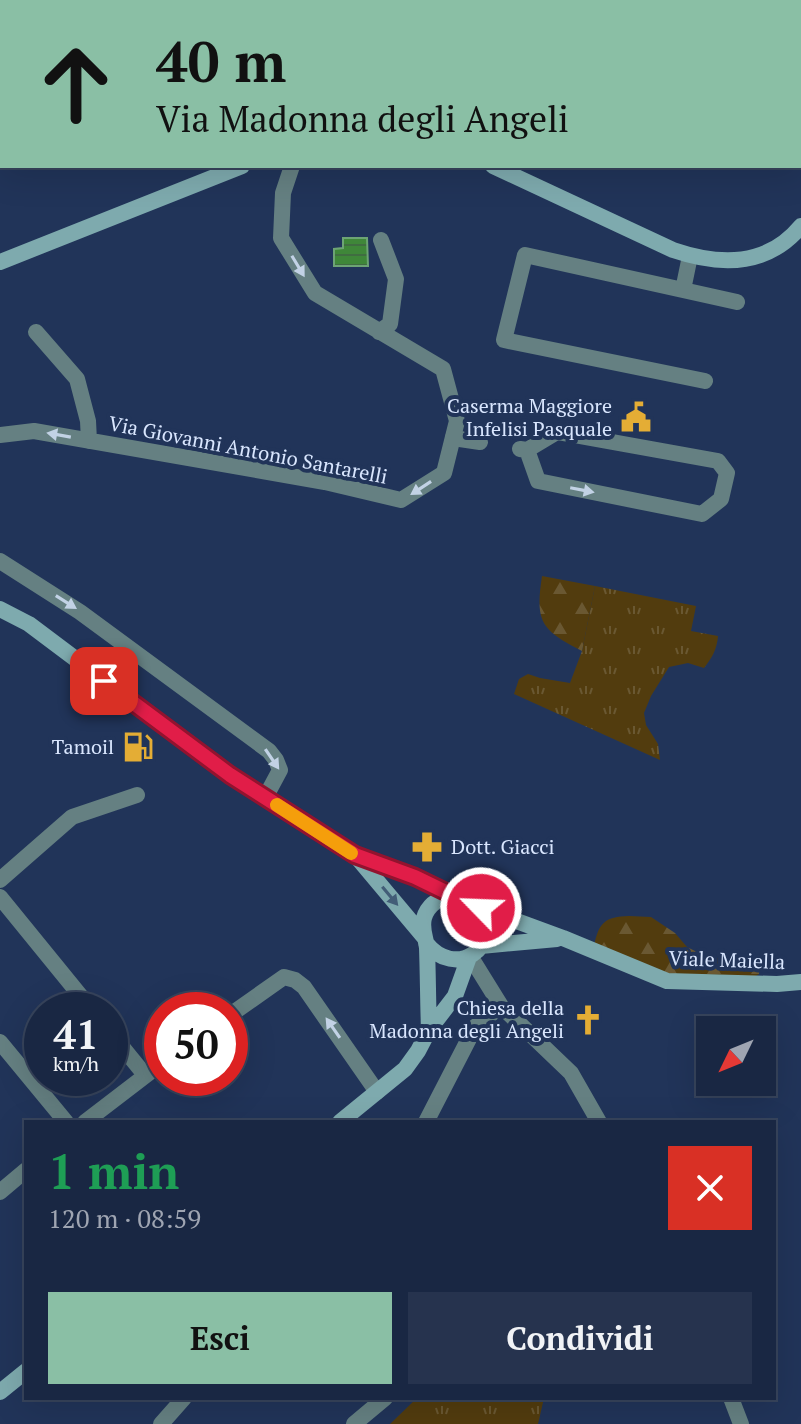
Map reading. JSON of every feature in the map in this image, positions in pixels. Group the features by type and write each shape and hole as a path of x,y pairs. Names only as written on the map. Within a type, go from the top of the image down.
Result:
{"main road":[{"path":"0,262 237,168"},
{"path":"497,168 690,256 739,261 768,254 801,226"},
{"path":"0,609 29,624 230,775 355,855 415,877 452,895 470,899 481,908 487,934 473,953 455,996 405,1069 342,1120"},
{"path":"355,855 432,951 447,959 455,960 473,953 563,938"},
{"path":"429,1030 422,927 427,911 436,902 452,895"},
{"name":"Viale Maiella","path":"481,908 667,981 801,982"},
{"path":"0,1392 24,1373"}],"street":[{"name":"Via Giovanni Antonio Santarelli","path":"0,435 34,431 325,482 401,500 444,473 457,421 443,369 315,293 281,238 283,193 291,168"},
{"path":"379,332 390,324 396,279 381,240"},
{"path":"705,381 504,340 525,255 737,302"},
{"path":"683,290 690,256"},
{"path":"36,332 77,379 88,421 89,441"},
{"path":"557,432 718,461 727,473 721,499 702,514 538,481 524,450 557,432"},
{"path":"453,438 480,442"},
{"path":"0,561 80,612 269,751 280,770 265,798"},
{"path":"0,880 72,817 137,795"},
{"path":"0,897 77,992"},
{"path":"473,953 481,977 501,1006 571,1073 598,1120"},
{"path":"248,1002 284,977 295,980 304,987 377,1092"},
{"path":"427,1120 475,1027 501,1006"},
{"path":"0,1042 64,1120"},
{"path":"128,1054 144,1074"},
{"path":"88,1120 144,1076"},
{"path":"0,1192 24,1172"},
{"path":"161,1424 182,1400"},
{"path":"354,1424 383,1400"},
{"path":"732,1400 741,1424"}],"green space":[{"path":"542,576 595,586 582,651 557,637 544,623 540,604"},
{"path":"595,586 696,606 691,631 718,636 714,653 704,668 688,663 669,667 651,696 644,713 646,725 658,744 660,760 514,694 519,679 528,674 570,683 582,651"},
{"path":"629,916 651,917 675,933 687,947 707,957 754,961 760,965 759,974 753,978 675,976 594,946 604,922"},
{"path":"415,1400 544,1400 538,1424 390,1424"}],"shaded area":[{"path":"343,238 367,238 368,266 334,266 334,249 343,248"}],"slow traffic":[{"path":"277,805 351,853"}],"place":[{"name":"Caserma Maggiore Infelisi Pasquale","path":"636,417"},
{"name":"Tamoil","path":"138,747"},
{"name":"Dott. Giacci","path":"427,847"},
{"name":"Chiesa della Madonna degli Angeli","path":"588,1020"}],"route":[{"path":"104,681 230,775 355,855 415,877 452,895 470,899 481,908"}]}
